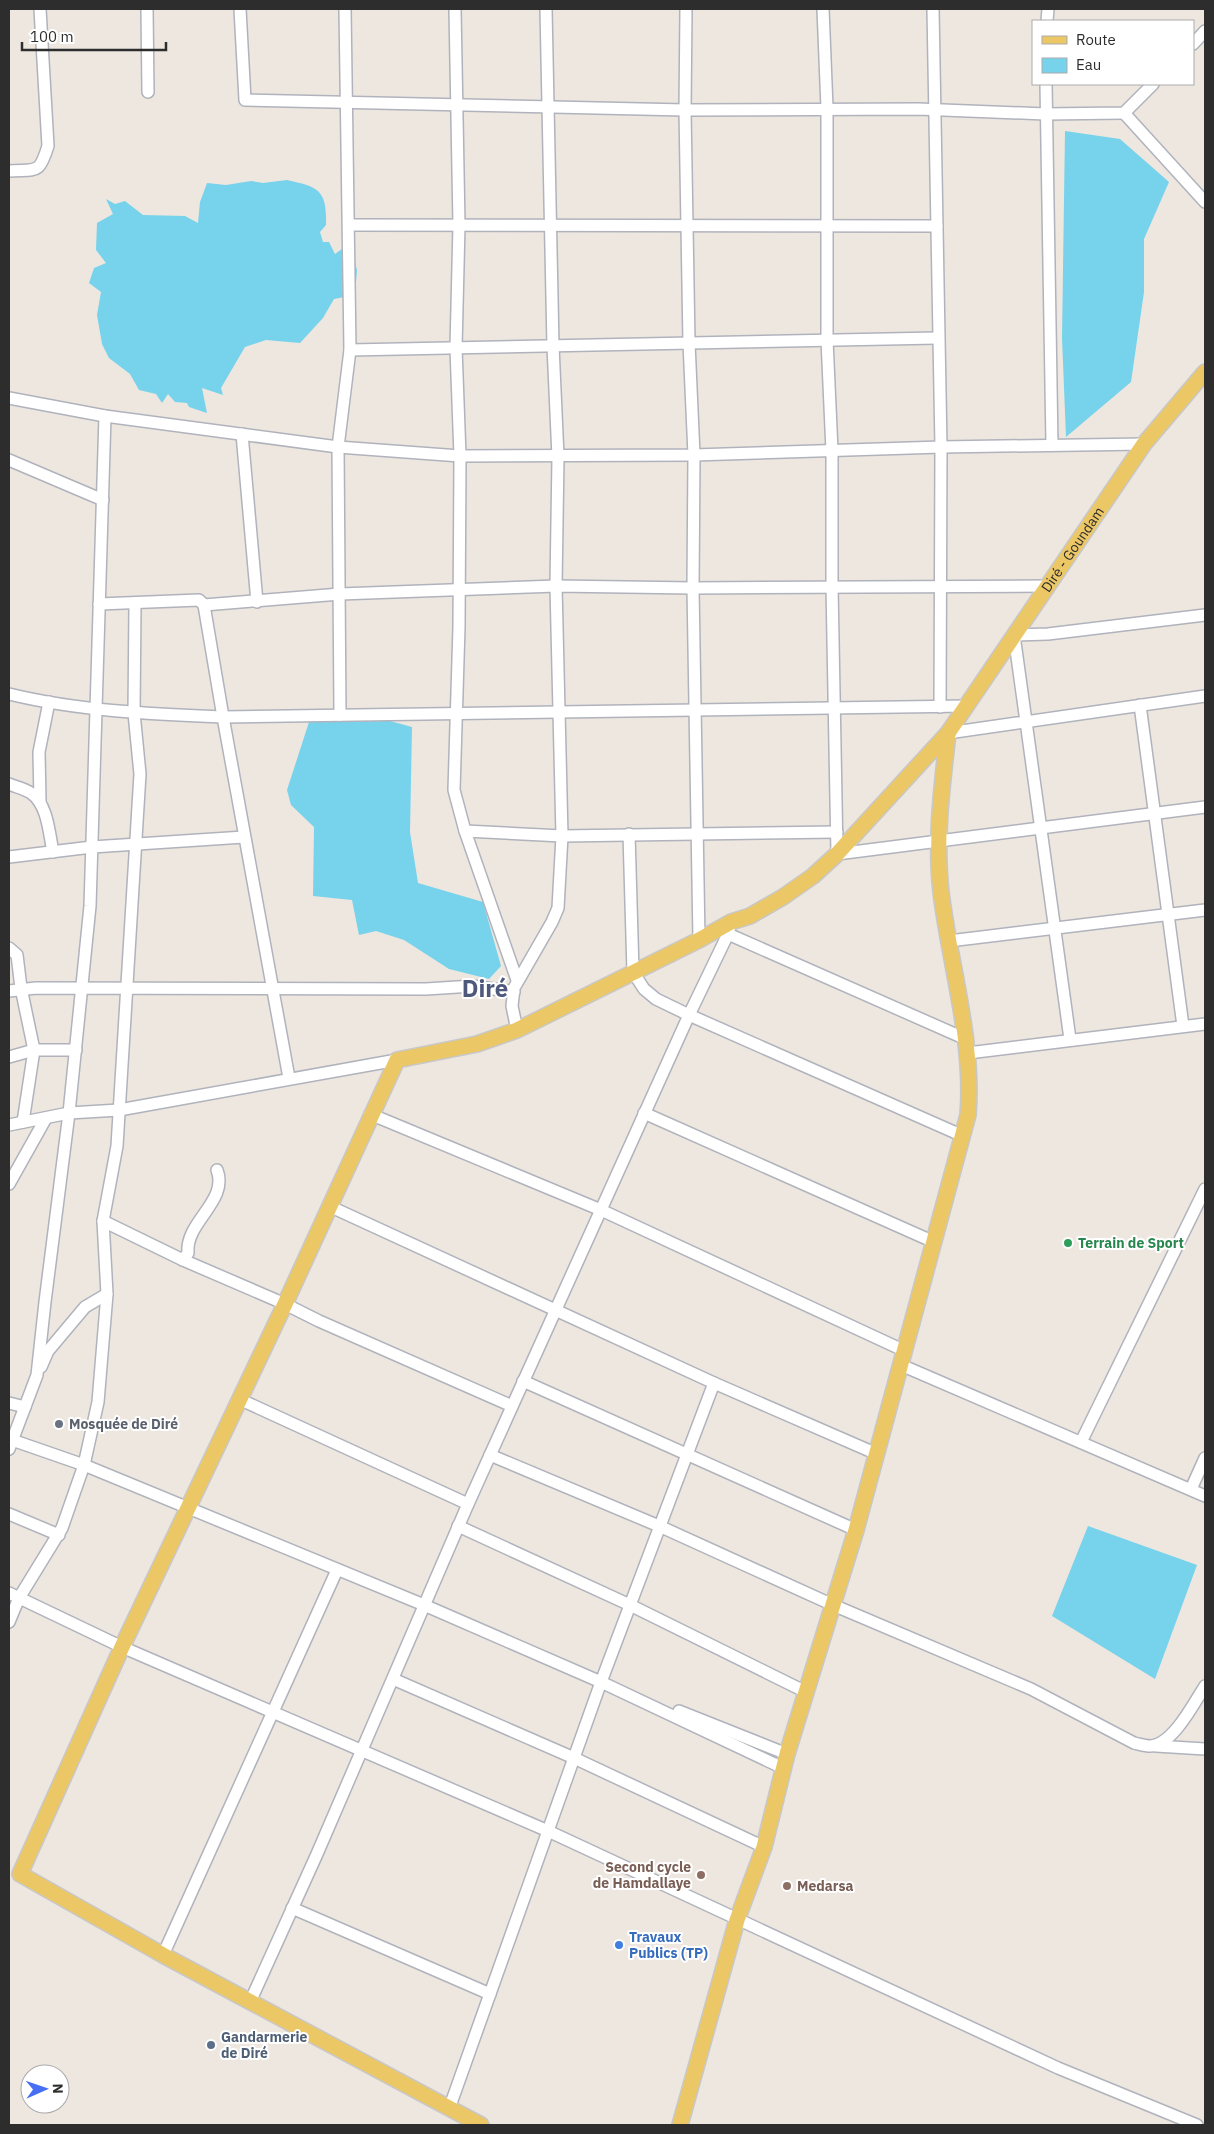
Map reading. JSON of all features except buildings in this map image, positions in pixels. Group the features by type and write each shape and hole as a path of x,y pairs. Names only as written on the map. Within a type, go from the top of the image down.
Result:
{"main road":[{"name":"Diré - Goundam","path":"397,1060 477,1044 518,1030 699,940 729,928 783,897 814,876 838,854 948,733 1144,444 1205,372"},
{"path":"680,2125 737,1920 764,1847 785,1761 856,1530 963,1136 969,1097 967,1046 941,892 938,841 948,733"},
{"path":"397,1060 370,1114 285,1304 14,1875 481,2125"}],"street":[{"path":"9,171 38,169 42,165 48,146 40,9"},
{"path":"147,9 148,92"},
{"path":"240,9 245,100 686,110 827,108 1045,114 1124,113 1152,85"},
{"path":"340,715 338,447 350,350 348,102 345,9"},
{"path":"455,9 459,225 456,348 460,456 457,714 454,790 465,831 518,980"},
{"path":"518,1030 512,1006 514,992 518,980 552,922 558,908 562,836 556,586 558,457 553,346 546,9"},
{"path":"686,9 687,226 689,343 694,455 693,588 699,940"},
{"path":"823,9 827,108 827,340 832,450 832,586 838,854 1205,807"},
{"path":"933,9 941,447 940,707"},
{"path":"1194,43 1205,31"},
{"path":"1046,85 1052,445"},
{"path":"1124,113 1205,201"},
{"path":"349,225 937,226"},
{"path":"350,350 938,338"},
{"path":"9,398 105,416 338,447 460,456 694,455 941,447 1144,444"},
{"path":"37,1375 39,1344 44,1322 69,1113 90,906 105,416"},
{"path":"242,434 257,602"},
{"path":"9,460 103,500"},
{"path":"204,605 340,594 556,586 693,588 1048,586"},
{"path":"99,604 199,600 204,605 289,1078"},
{"path":"9,1622 14,1596 59,1535 84,1465 98,1402 107,1294 103,1221 117,1146 140,774 134,713 135,604"},
{"path":"1070,1039 1014,635 1048,634 1205,615"},
{"path":"9,694 40,702 134,713 223,717 967,706"},
{"path":"948,733 1205,696"},
{"path":"49,702 40,752 40,800 45,813 53,852"},
{"path":"1140,705 1183,1026"},
{"path":"9,784 30,793 40,800"},
{"path":"465,831 562,836 837,832"},
{"path":"629,834 633,972 644,989 656,999 688,1014 963,1136"},
{"path":"9,857 136,843 244,836"},
{"path":"949,941 1205,910"},
{"path":"250,2002 458,1526 688,1014 729,928 967,1046 1070,1039 1205,1024"},
{"path":"9,948 16,955 34,1050 23,1122"},
{"path":"9,991 21,988 426,988 473,986 514,992"},
{"path":"9,1057 34,1050 76,1050"},
{"path":"9,1125 69,1113 119,1110 397,1060"},
{"path":"644,1113 934,1242"},
{"path":"370,1114 601,1210 903,1358 1081,1442 1205,1496"},
{"path":"9,1184 13,1169 46,1118"},
{"path":"183,1260 188,1253 187,1243 217,1193 220,1178 216,1170"},
{"path":"1081,1442 1205,1189"},
{"path":"329,1206 714,1383 877,1454"},
{"path":"103,1221 183,1260 512,1406"},
{"path":"107,1294 84,1307 48,1350 11,1445 84,1465 424,1605 785,1761"},
{"path":"523,1381 856,1530"},
{"path":"449,2109 601,1682 714,1383"},
{"path":"239,1399 468,1504"},
{"path":"9,1403 25,1407"},
{"path":"490,1455 659,1526 833,1605 1030,1689 1134,1743 1151,1746 1205,1749"},
{"path":"1191,1489 1205,1458"},
{"path":"9,1514 59,1535"},
{"path":"458,1526 630,1605 806,1692"},
{"path":"163,1955 337,1570"},
{"path":"14,1596 122,1647 548,1831 1058,2068 1197,2125"},
{"path":"392,1678 574,1758 764,1847"},
{"path":"1151,1746 1167,1739 1178,1728 1205,1686"},
{"path":"655,1702 785,1761"},
{"path":"292,1908 490,1994"}],"water":[{"path":"1065,131 1120,139 1169,182 1144,239 1144,292 1131,382 1066,437 1062,338"},
{"path":"287,180 314,188 323,197 326,225 320,232 323,242 329,242 335,254 349,244 357,270 355,295 334,299 323,318 300,343 266,340 245,347 221,388 223,395 202,388 207,413 189,407 187,403 175,402 168,394 162,403 156,394 139,390 130,374 109,358 102,344 97,315 101,292 89,283 94,268 106,263 96,250 97,223 113,214 106,199 115,204 125,201 143,215 185,216 198,223 200,202 207,183 226,185 251,181 263,183"},
{"path":"390,721 412,727 410,832 418,883 483,902 501,966 489,979 449,969 404,940 376,931 359,935 352,900 313,896 314,827 291,805 287,790 309,722"},
{"path":"1088,1526 1197,1565 1155,1679 1052,1616"}],"place":[{"name":"Terrain de Sport","path":"1068,1243"},
{"name":"Mosquée de Diré","path":"59,1424"},
{"name":"Second cycle de Hamdallaye","path":"701,1875"},
{"name":"Medarsa","path":"787,1886"},
{"name":"Travaux Publics (TP)","path":"619,1945"},
{"name":"Gandarmerie de Diré","path":"211,2045"}],"district":[{"name":"Diré","path":"485,988"}]}
